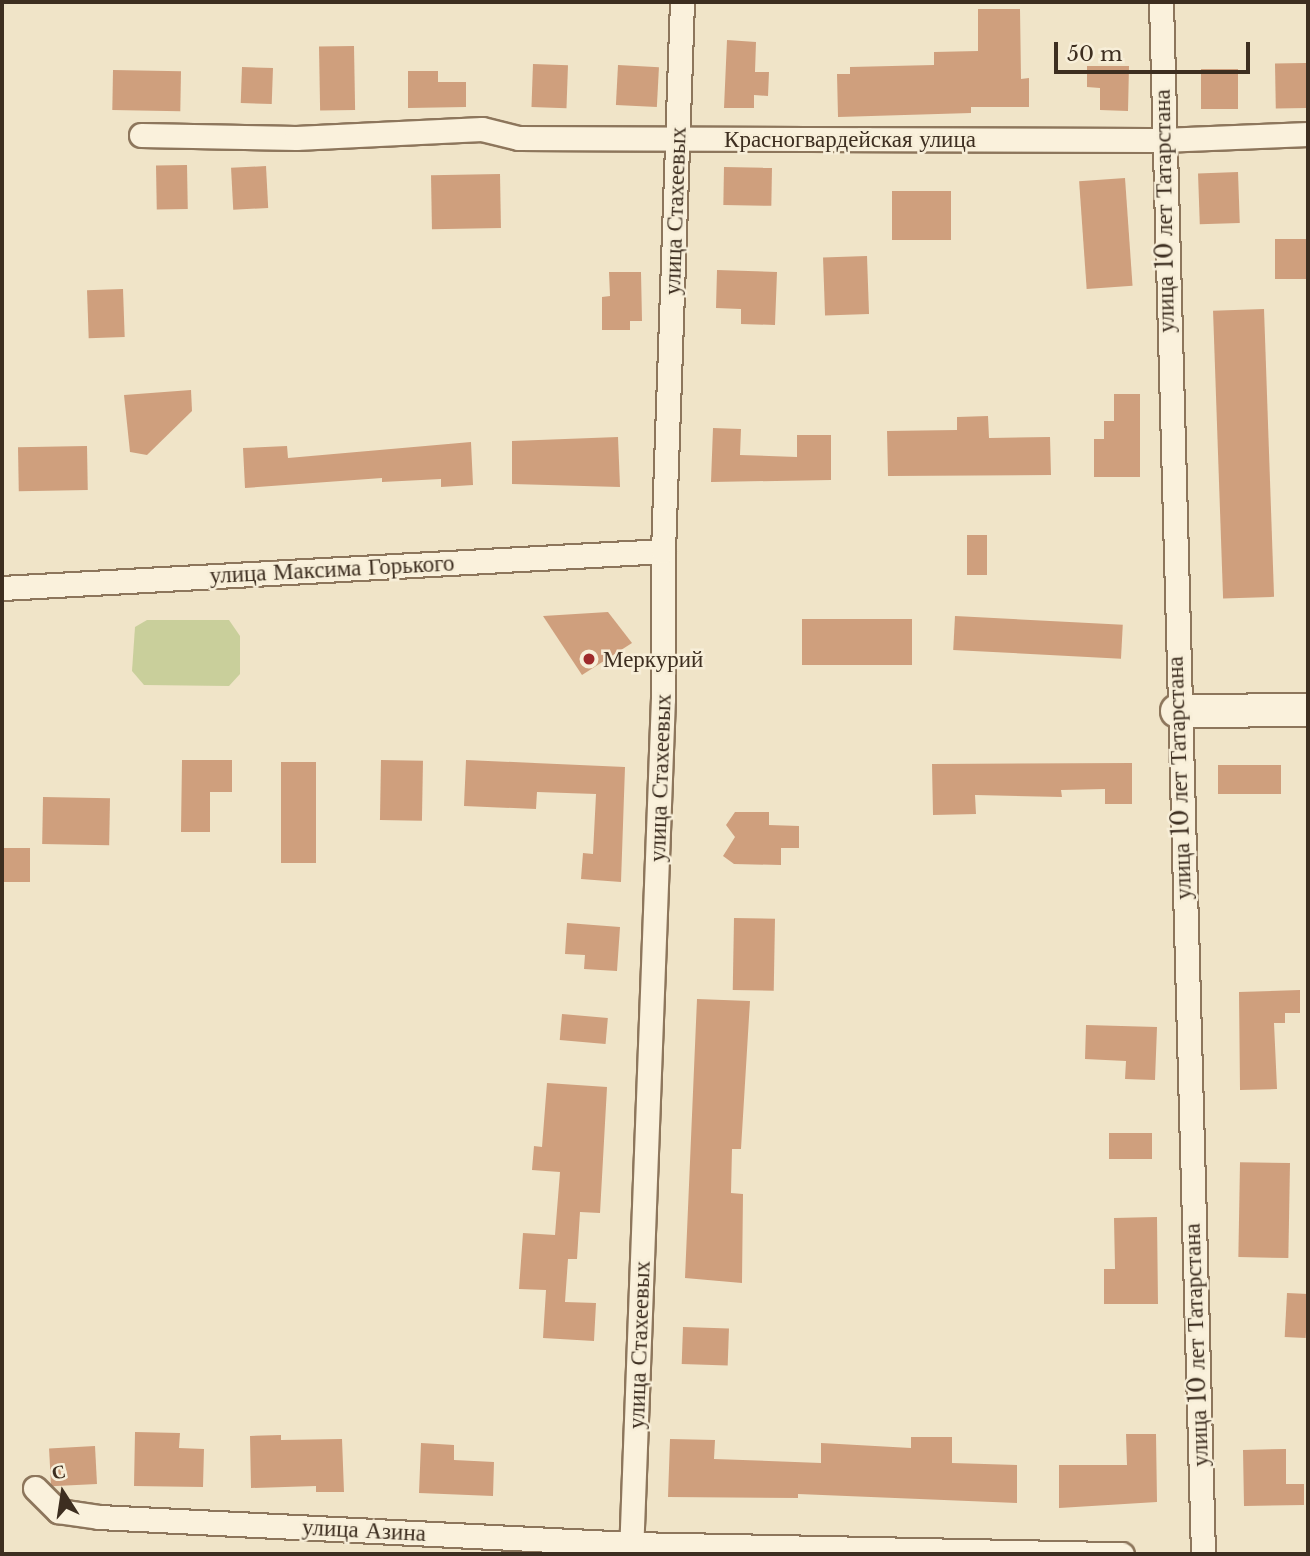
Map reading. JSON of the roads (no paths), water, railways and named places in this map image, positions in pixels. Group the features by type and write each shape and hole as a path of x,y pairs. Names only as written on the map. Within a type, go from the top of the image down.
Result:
{"street":[{"name":"улица Стахеевых","path":"631,1549 663,699 663,551 682,2"},
{"name":"улица 10 лет Татарстана","path":"1161,2 1162,140 1177,711 1203,1554"},
{"name":"Красногвардейская улица","path":"141,135 296,138 482,129 518,138 1162,140 1308,134"},
{"name":"улица Максима Горького","path":"2,587 663,551"},
{"path":"1177,711 1308,709"},
{"name":"улица Азина","path":"35,1488 58,1511 99,1517 631,1549 1122,1554"}],"place":[{"name":"Меркурий","path":"589,659"}]}
